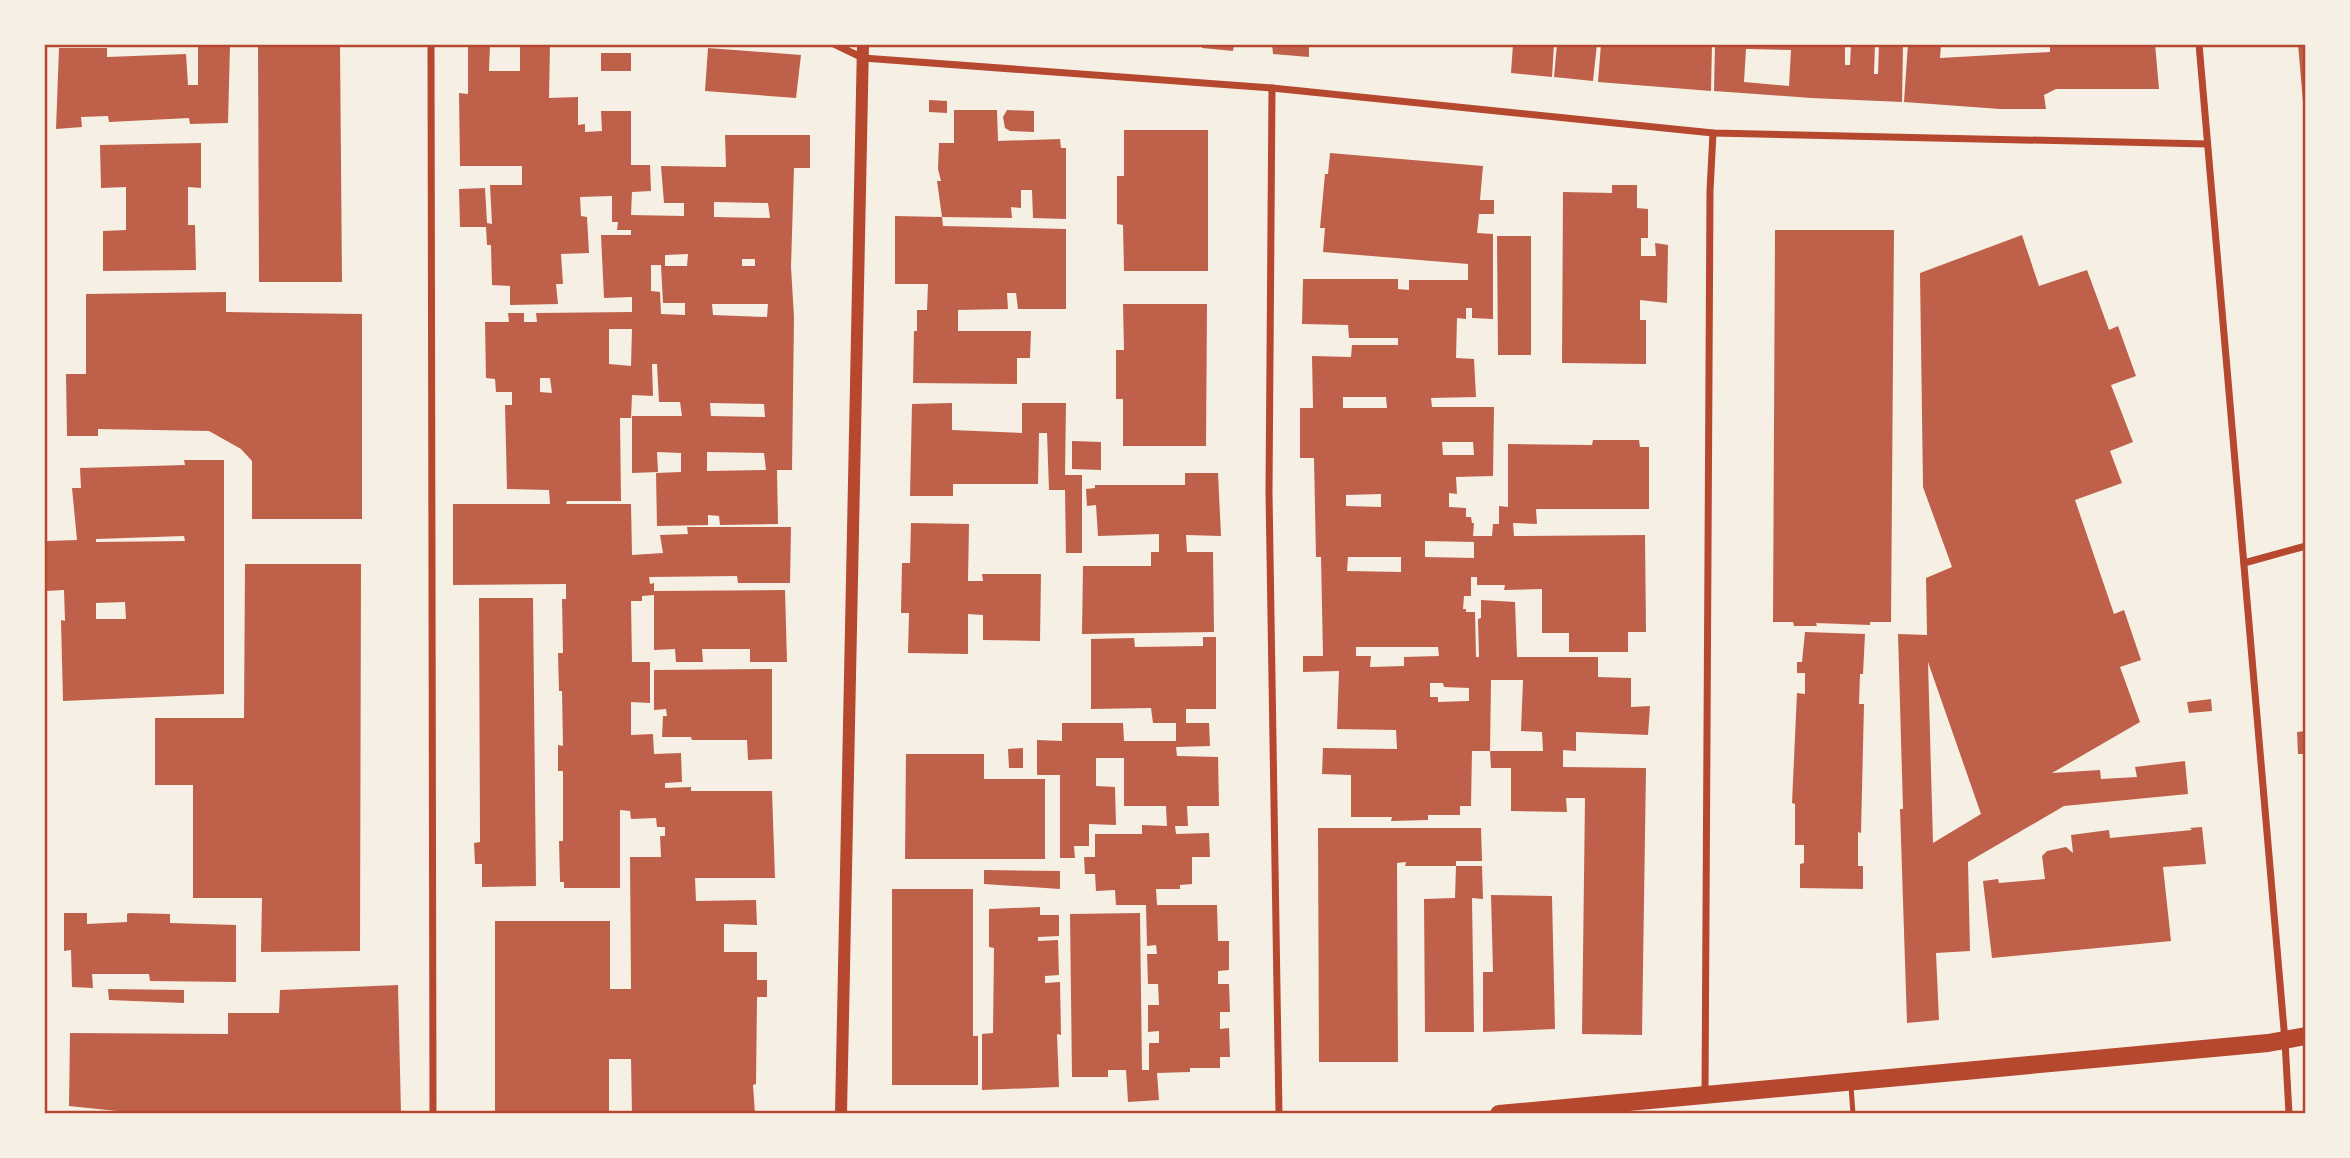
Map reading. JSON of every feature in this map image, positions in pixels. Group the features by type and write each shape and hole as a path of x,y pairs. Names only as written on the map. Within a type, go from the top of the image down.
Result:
{"main road":[{"path":"1499,1114 2285,1041 2306,1036"}],"street":[{"path":"430,44 433,1114"},
{"path":"834,44 863,58 1272,88 1713,133 2207,144"},
{"path":"841,1114 863,44"},
{"path":"2199,44 2285,1041 2289,1114"},
{"path":"1272,88 1269,492 1279,1114"},
{"path":"1705,1095 1710,191 1713,133"},
{"path":"2244,563 2306,546"}],"lane":[{"path":"1850,1082 1853,1114"}],"building":[{"path":"258,44 340,44 342,282 259,282"},
{"path":"468,44 490,44 489,71 520,71 520,44 550,44 549,98 578,97 578,125 585,124 585,132 602,131 601,111 631,111 631,165 650,165 651,191 632,192 631,215 684,216 684,203 664,203 661,166 726,167 725,135 810,135 810,168 794,168 791,267 794,317 792,470 777,470 778,524 720,525 719,516 708,515 708,525 657,526 656,473 681,472 681,453 657,452 658,472 632,473 632,416 682,416 680,402 659,402 657,364 652,364 653,396 632,395 631,418 620,418 621,501 567,501 566,504 631,504 632,555 663,553 660,535 688,534 687,527 791,527 790,583 738,583 737,576 649,577 650,584 654,583 654,591 785,590 787,662 750,662 750,649 702,649 703,662 676,662 675,649 654,650 654,595 642,596 642,601 631,601 632,662 650,662 650,703 631,702 631,735 653,734 654,754 681,753 682,782 665,783 665,788 691,787 691,791 772,791 775,878 695,878 696,901 756,900 757,925 724,924 724,952 757,952 757,980 767,980 767,997 757,997 756,1084 753,1085 755,1114 632,1114 631,1059 609,1059 609,1114 495,1114 495,921 610,921 610,989 631,989 630,857 661,857 660,836 665,836 665,827 657,827 656,818 631,819 630,811 620,810 620,888 564,888 564,882 560,882 559,841 563,841 563,771 558,771 558,745 563,746 558,653 563,653 562,599 566,599 566,584 453,585 453,504 550,504 549,490 507,489 505,405 512,405 512,392 496,392 495,379 486,378 485,322 509,322 508,313 524,313 524,322 537,322 536,313 632,312 632,297 604,298 601,235 631,235 631,230 617,230 618,222 612,222 612,196 580,197 581,216 587,217 589,253 561,254 563,284 556,284 558,304 510,305 510,286 492,285 491,245 487,245 486,227 460,227 459,189 485,188 487,223 492,224 490,185 522,185 522,166 460,166 459,93 468,94","holes":["714,202 768,203 770,218 714,217","688,254 687,266 665,266 665,255","742,259 755,259 755,266 742,266","651,265 661,265 663,303 685,303 685,315 661,314 660,292 651,291","712,304 768,304 767,317 713,315","609,329 632,329 631,366 609,364","540,378 550,378 552,393 540,392","710,403 764,404 765,417 711,416","707,452 764,453 766,470 707,471"]},
{"path":"1203,44 1234,44 1233,51 1202,48"},
{"path":"1272,44 1309,44 1309,57 1273,54"},
{"path":"1513,44 1554,44 1552,77 1511,73"},
{"path":"1557,44 1597,44 1593,81 1554,77"},
{"path":"1601,44 1712,44 1711,91 1598,82"},
{"path":"1715,44 1845,44 1845,65 1850,65 1851,44 1875,44 1874,74 1878,74 1879,44 1903,44 1902,102 1714,91","holes":["1746,49 1791,50 1789,86 1744,82"]},
{"path":"1908,44 1941,44 1940,58 2050,52 2050,44 2155,44 2159,89 2056,89 2044,95 2046,109 2000,109 1904,102"},
{"path":"2298,44 2306,44 2304,114"},
{"path":"230,45 228,123 190,124 189,118 109,122 108,116 81,117 82,127 56,129 59,48 107,48 107,57 186,54 188,85 198,85 198,46"},
{"path":"708,48 801,55 796,98 705,91"},
{"path":"601,53 631,53 631,71 601,71"},
{"path":"929,100 947,101 947,113 929,112"},
{"path":"954,110 997,110 998,141 1060,139 1061,148 1066,148 1066,219 1033,218 1032,190 1021,190 1021,208 1011,207 1012,218 942,217 937,181 941,181 938,169 939,143 954,143"},
{"path":"1007,110 1034,111 1034,132 1010,131 1005,128 1003,117"},
{"path":"1124,130 1208,130 1208,271 1124,271 1123,225 1117,224 1117,176 1124,176"},
{"path":"201,143 201,188 188,187 188,225 195,225 196,270 103,271 103,231 126,230 126,187 101,188 100,145"},
{"path":"1330,153 1483,166 1480,200 1494,200 1494,214 1479,214 1477,233 1493,234 1493,319 1472,318 1472,308 1466,308 1466,319 1457,318 1456,358 1474,359 1476,397 1431,398 1432,407 1494,407 1493,476 1456,477 1457,494 1449,493 1449,507 1466,508 1466,517 1471,517 1474,523 1473,536 1492,536 1493,524 1499,524 1499,506 1508,507 1508,444 1592,445 1593,440 1639,440 1640,447 1649,447 1649,509 1536,509 1537,524 1513,523 1514,536 1645,535 1646,632 1628,632 1628,652 1569,652 1569,633 1542,633 1542,589 1504,590 1505,585 1477,585 1477,577 1471,577 1471,596 1464,596 1463,609 1466,609 1466,612 1475,612 1476,657 1479,657 1478,619 1481,618 1481,600 1515,602 1517,657 1598,657 1598,677 1631,678 1631,707 1650,706 1648,735 1576,732 1576,751 1563,750 1563,767 1646,768 1642,1035 1582,1034 1585,798 1566,798 1567,812 1511,811 1511,768 1491,768 1490,751 1472,751 1471,806 1460,806 1460,815 1428,815 1428,820 1391,821 1392,817 1351,817 1351,775 1322,774 1323,748 1397,749 1396,730 1337,729 1339,671 1303,672 1303,656 1323,656 1321,557 1316,557 1314,458 1300,458 1300,408 1313,408 1312,356 1351,357 1352,345 1398,345 1398,338 1349,338 1348,325 1302,324 1303,279 1398,279 1398,289 1409,290 1409,280 1468,280 1468,264 1323,252 1325,228 1320,228 1325,174 1328,174","holes":["1343,397 1386,397 1387,408 1343,408","1442,442 1473,442 1474,455 1443,455","1381,494 1381,507 1346,506 1346,495","1425,541 1474,542 1474,558 1425,557","1348,557 1401,557 1401,572 1347,571","1356,647 1438,647 1439,656 1404,657 1404,666 1370,667 1371,656 1356,656","1491,680 1523,680 1521,731 1542,732 1543,751 1490,751","1430,683 1443,683 1444,687 1469,688 1469,701 1438,702 1438,697 1430,697"]},
{"path":"1612,185 1637,185 1637,208 1648,209 1648,238 1641,238 1641,256 1656,256 1655,243 1668,245 1667,303 1640,300 1640,320 1646,320 1646,364 1562,363 1563,192 1612,193"},
{"path":"895,216 942,217 943,226 1066,229 1066,309 1018,309 1016,293 1007,293 1008,309 958,310 958,331 1031,331 1030,358 1017,358 1017,384 913,383 917,310 927,310 928,284 895,284"},
{"path":"1775,230 1894,230 1891,622 1870,622 1870,625 1816,623 1817,626 1794,626 1793,622 1773,622"},
{"path":"2022,235 2039,286 2087,270 2109,330 2118,326 2136,376 2111,385 2133,442 2110,451 2122,483 2075,500 2114,614 2124,610 2141,660 2120,667 2140,722 2052,773 2100,770 2101,779 2137,777 2135,767 2185,761 2188,794 2064,806 1968,862 1970,951 1936,953 1939,1020 1907,1023 1898,634 1927,635 1926,578 1952,567 1923,487 1920,273","holes":["1928,662 1981,814 1933,843"]},
{"path":"1497,236 1531,236 1531,355 1498,355"},
{"path":"226,292 226,312 362,314 362,519 252,519 252,461 241,449 209,431 98,429 98,436 67,436 66,374 86,374 86,294"},
{"path":"1123,304 1207,304 1206,446 1123,446 1123,399 1116,399 1116,350 1124,350"},
{"path":"952,403 952,430 1022,433 1022,403 1066,403 1065,475 1082,475 1082,553 1066,553 1065,490 1049,490 1047,433 1039,433 1038,484 953,484 953,496 910,496 912,404"},
{"path":"1072,441 1101,442 1101,470 1072,469"},
{"path":"184,460 224,460 224,694 63,701 61,620 65,621 64,590 46,591 47,541 77,540 72,488 81,488 80,468 185,465","holes":["184,536 185,541 96,542 96,539","125,602 126,619 96,619 96,603"]},
{"path":"1185,473 1218,473 1221,536 1186,535 1187,552 1213,552 1214,632 1082,634 1083,566 1151,566 1151,552 1159,552 1159,534 1098,536 1096,505 1087,506 1086,489 1095,488 1095,485 1185,485"},
{"path":"911,523 969,524 968,581 983,581 982,574 1041,574 1040,641 983,640 983,615 968,614 968,654 908,653 909,613 901,613 902,563 910,563"},
{"path":"245,564 361,564 360,951 261,952 262,898 193,898 193,785 155,785 155,718 244,718"},
{"path":"479,598 533,598 536,886 482,887 482,864 475,864 474,843 480,842"},
{"path":"1805,632 1865,634 1859,704 1864,704 1861,833 1858,832 1858,866 1863,866 1863,889 1800,888 1800,864 1804,863 1804,845 1795,845 1795,804 1792,803 1797,693 1805,694 1805,673 1797,673 1797,662 1802,662"},
{"path":"1203,637 1216,637 1216,709 1186,709 1186,723 1209,723 1210,746 1176,747 1177,756 1218,757 1219,806 1187,806 1188,826 1175,826 1176,834 1209,833 1210,857 1192,857 1192,884 1180,885 1180,889 1156,889 1157,905 1217,905 1218,941 1229,941 1229,970 1218,971 1218,984 1229,984 1230,1012 1220,1012 1220,1029 1229,1028 1230,1057 1220,1057 1220,1068 1190,1068 1190,1072 1157,1073 1159,1100 1128,1102 1126,1070 1108,1070 1108,1077 1072,1077 1070,914 1140,913 1142,1070 1149,1070 1149,1043 1159,1043 1159,1031 1148,1032 1148,1005 1159,1005 1158,984 1148,984 1147,954 1157,954 1156,945 1147,946 1146,905 1116,905 1115,890 1096,891 1095,874 1085,874 1084,857 1095,857 1095,834 1142,834 1142,825 1167,826 1166,806 1124,806 1124,758 1096,758 1096,786 1115,787 1116,825 1089,824 1089,846 1074,846 1075,858 1060,858 1060,775 1037,775 1037,740 1062,741 1062,723 1123,723 1124,741 1176,741 1176,723 1153,723 1151,708 1091,709 1091,639 1134,638 1135,647 1203,646"},
{"path":"772,669 772,759 748,760 747,740 662,737 663,716 667,716 666,709 654,710 654,670"},
{"path":"2211,699 2212,711 2189,713 2187,702"},
{"path":"2306,731 2306,754 2298,754 2297,732"},
{"path":"1023,748 1023,768 1009,768 1008,749"},
{"path":"906,754 984,754 984,779 1045,779 1045,859 905,859"},
{"path":"2202,827 2206,864 2163,867 2171,941 1992,958 1983,881 1998,879 1999,883 2045,879 2042,856 2047,851 2066,847 2073,853 2071,835 2109,830 2110,838"},
{"path":"1318,828 1481,828 1482,861 1456,861 1456,866 1405,866 1406,862 1397,863 1398,1062 1319,1062"},
{"path":"1456,866 1482,866 1483,899 1472,898 1474,1032 1425,1032 1424,899 1455,898"},
{"path":"984,870 1060,871 1060,889 984,884"},
{"path":"892,889 973,889 973,1036 978,1036 978,1085 892,1085"},
{"path":"1491,895 1552,896 1555,1029 1483,1032 1483,972 1493,972"},
{"path":"1040,907 1040,915 1059,915 1059,936 1038,937 1038,941 1058,940 1059,975 1045,976 1045,983 1060,982 1061,1035 1057,1034 1059,1087 982,1090 982,1034 993,1033 994,948 989,947 989,909"},
{"path":"64,913 87,913 87,924 127,922 129,913 170,914 170,923 236,925 236,982 150,981 149,974 92,974 93,988 72,987 71,950 64,951"},
{"path":"398,985 401,1114 146,1114 69,1106 70,1033 228,1034 228,1013 279,1013 280,990"},
{"path":"108,989 184,990 184,1003 109,1000"}]}
